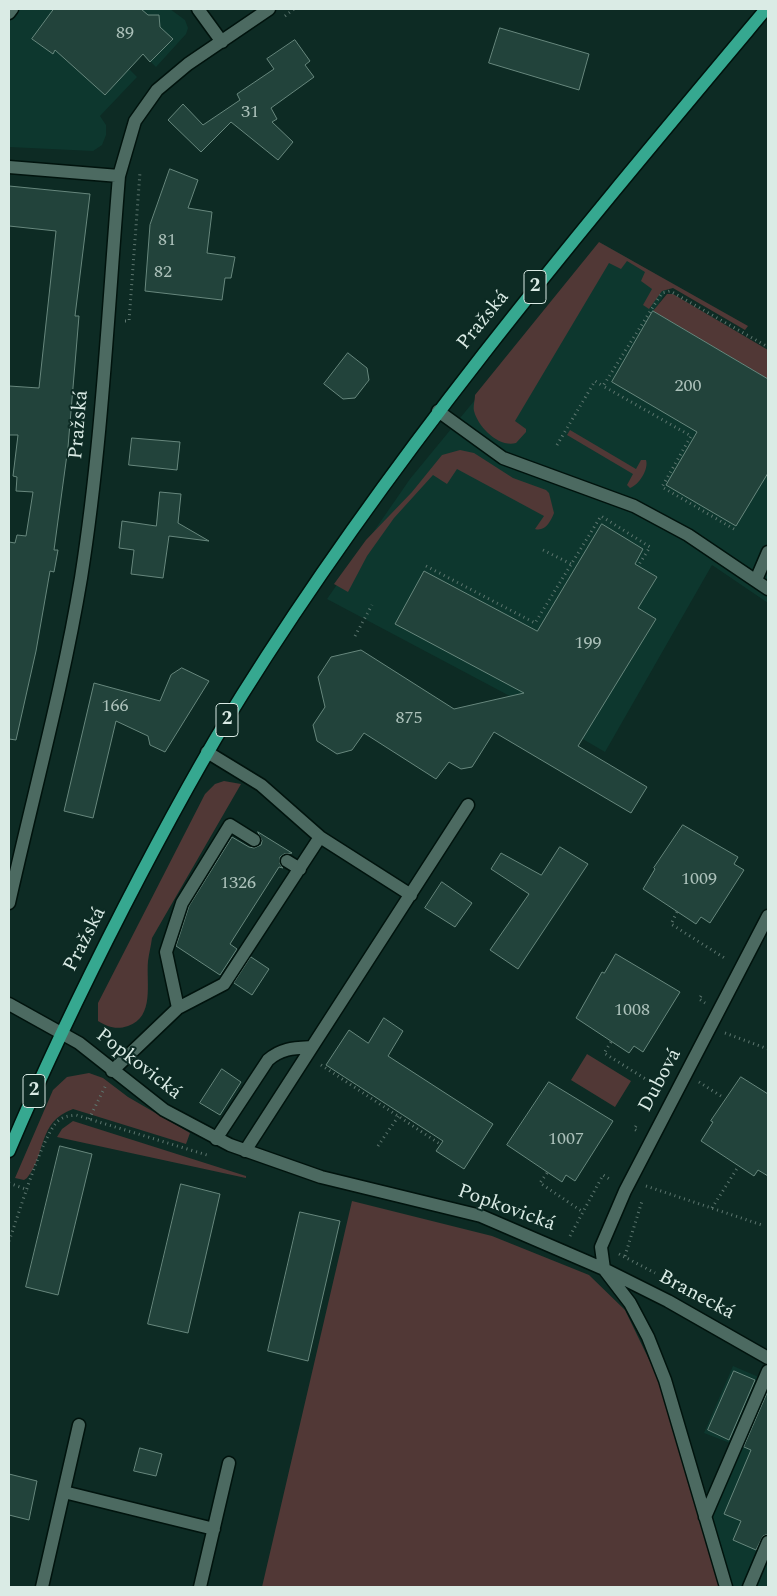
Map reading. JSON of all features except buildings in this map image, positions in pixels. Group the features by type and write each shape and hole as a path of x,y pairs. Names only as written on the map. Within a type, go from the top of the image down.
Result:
{"main road":[{"name":"Pražská","path":"9,1151 62,1032 170,817 207,752 305,598 438,411 566,250 766,9"}],"street":[{"path":"9,13 12,9"},
{"path":"198,9 222,42"},
{"name":"Pražská","path":"9,903 66,652 80,580 100,423 119,176 132,130 145,105 171,78 269,9"},
{"path":"9,167 119,176"},
{"path":"438,411 503,458 634,506 688,535 768,589"},
{"path":"756,580 768,552"},
{"path":"207,752 261,785 320,837 411,895"},
{"path":"245,1151 468,805"},
{"path":"178,1008 166,952 182,903 230,825 254,840"},
{"path":"112,1071 178,1008 224,984 320,837"},
{"path":"287,861 300,869"},
{"name":"Dubová","path":"604,1269 601,1247 629,1183 768,916"},
{"name":"Popkovická","path":"9,1004 79,1043 112,1071 164,1110 216,1139 321,1177 481,1216 604,1269 630,1303 648,1337 665,1380 726,1587"},
{"path":"216,1139 268,1060 276,1052 286,1049 312,1047"},
{"name":"Branecká","path":"604,1269 676,1305 768,1358"},
{"path":"705,1517 768,1371"},
{"path":"42,1587 79,1425"},
{"path":"200,1587 229,1463"},
{"path":"64,1492 214,1529"},
{"path":"749,1587 768,1542"}],"path":[{"path":"279,20 294,9"},
{"path":"107,320 129,321 140,171"},
{"path":"603,386 662,293 670,290 768,347"},
{"path":"557,445 595,381 691,436 662,487 734,529"},
{"path":"426,566 535,623 601,516 650,546 638,566"},
{"path":"543,550 571,564"},
{"path":"355,636 372,605"},
{"path":"677,912 671,924 734,964"},
{"path":"710,1027 768,1049"},
{"path":"612,1042 604,1053 665,1091"},
{"path":"325,1058 320,1066 399,1115 440,1144"},
{"path":"90,1119 112,1071"},
{"path":"686,1074 724,1098"},
{"path":"9,1241 45,1143 57,1122 71,1115 90,1119 211,1156"},
{"path":"378,1146 399,1115"},
{"path":"712,1208 738,1167"},
{"path":"547,1173 540,1183 583,1212"},
{"path":"570,1237 603,1176 617,1183 646,1186 762,1225"},
{"path":"10,1184 28,1190"},
{"path":"625,1256 646,1186"}],"shaded area":[{"path":"9,9 170,9 185,20 188,28 186,34 156,67 143,54 129,69 137,77 100,116 106,125 106,135 102,145 93,151 9,147"},
{"path":"599,242 748,326 745,330 673,288 662,291 649,309 643,305 652,289 641,281 645,272 627,261 621,269 609,263 515,421 526,429 526,432 516,443 509,444 496,439 490,435 476,417 474,409 475,395"},
{"path":"603,244 671,283 654,312 768,379 768,603 712,565 605,752 506,694 327,599 410,479"},
{"path":"667,294 673,294 768,350 768,379 653,311"},
{"path":"570,430 636,469 641,460 646,460 646,468 637,484 630,488 627,485 633,474 567,435"},
{"path":"460,450 474,453 513,478 546,490 549,493 554,513 547,525 539,530 535,529 544,516 457,469 447,484 433,475 394,518 367,556 348,592 334,584 366,540 412,492 442,455"},
{"path":"224,781 241,784 152,938 148,961 146,1007 137,1022 128,1026 116,1028 105,1025 98,1021 98,1003 205,794 215,784"},
{"path":"587,1054 631,1081 615,1107 571,1080"},
{"path":"89,1073 103,1078 128,1097 190,1133 186,1144 73,1109 53,1122 44,1139 38,1158 27,1178 24,1180 15,1178 53,1090 67,1077"},
{"path":"73,1121 246,1176 246,1178 57,1137 62,1129"},
{"path":"352,1201 492,1236 589,1275 625,1310 656,1374 723,1587 262,1587"},
{"path":"733,1366 768,1381 768,1587 733,1587 707,1500 730,1443 704,1433"}]}
